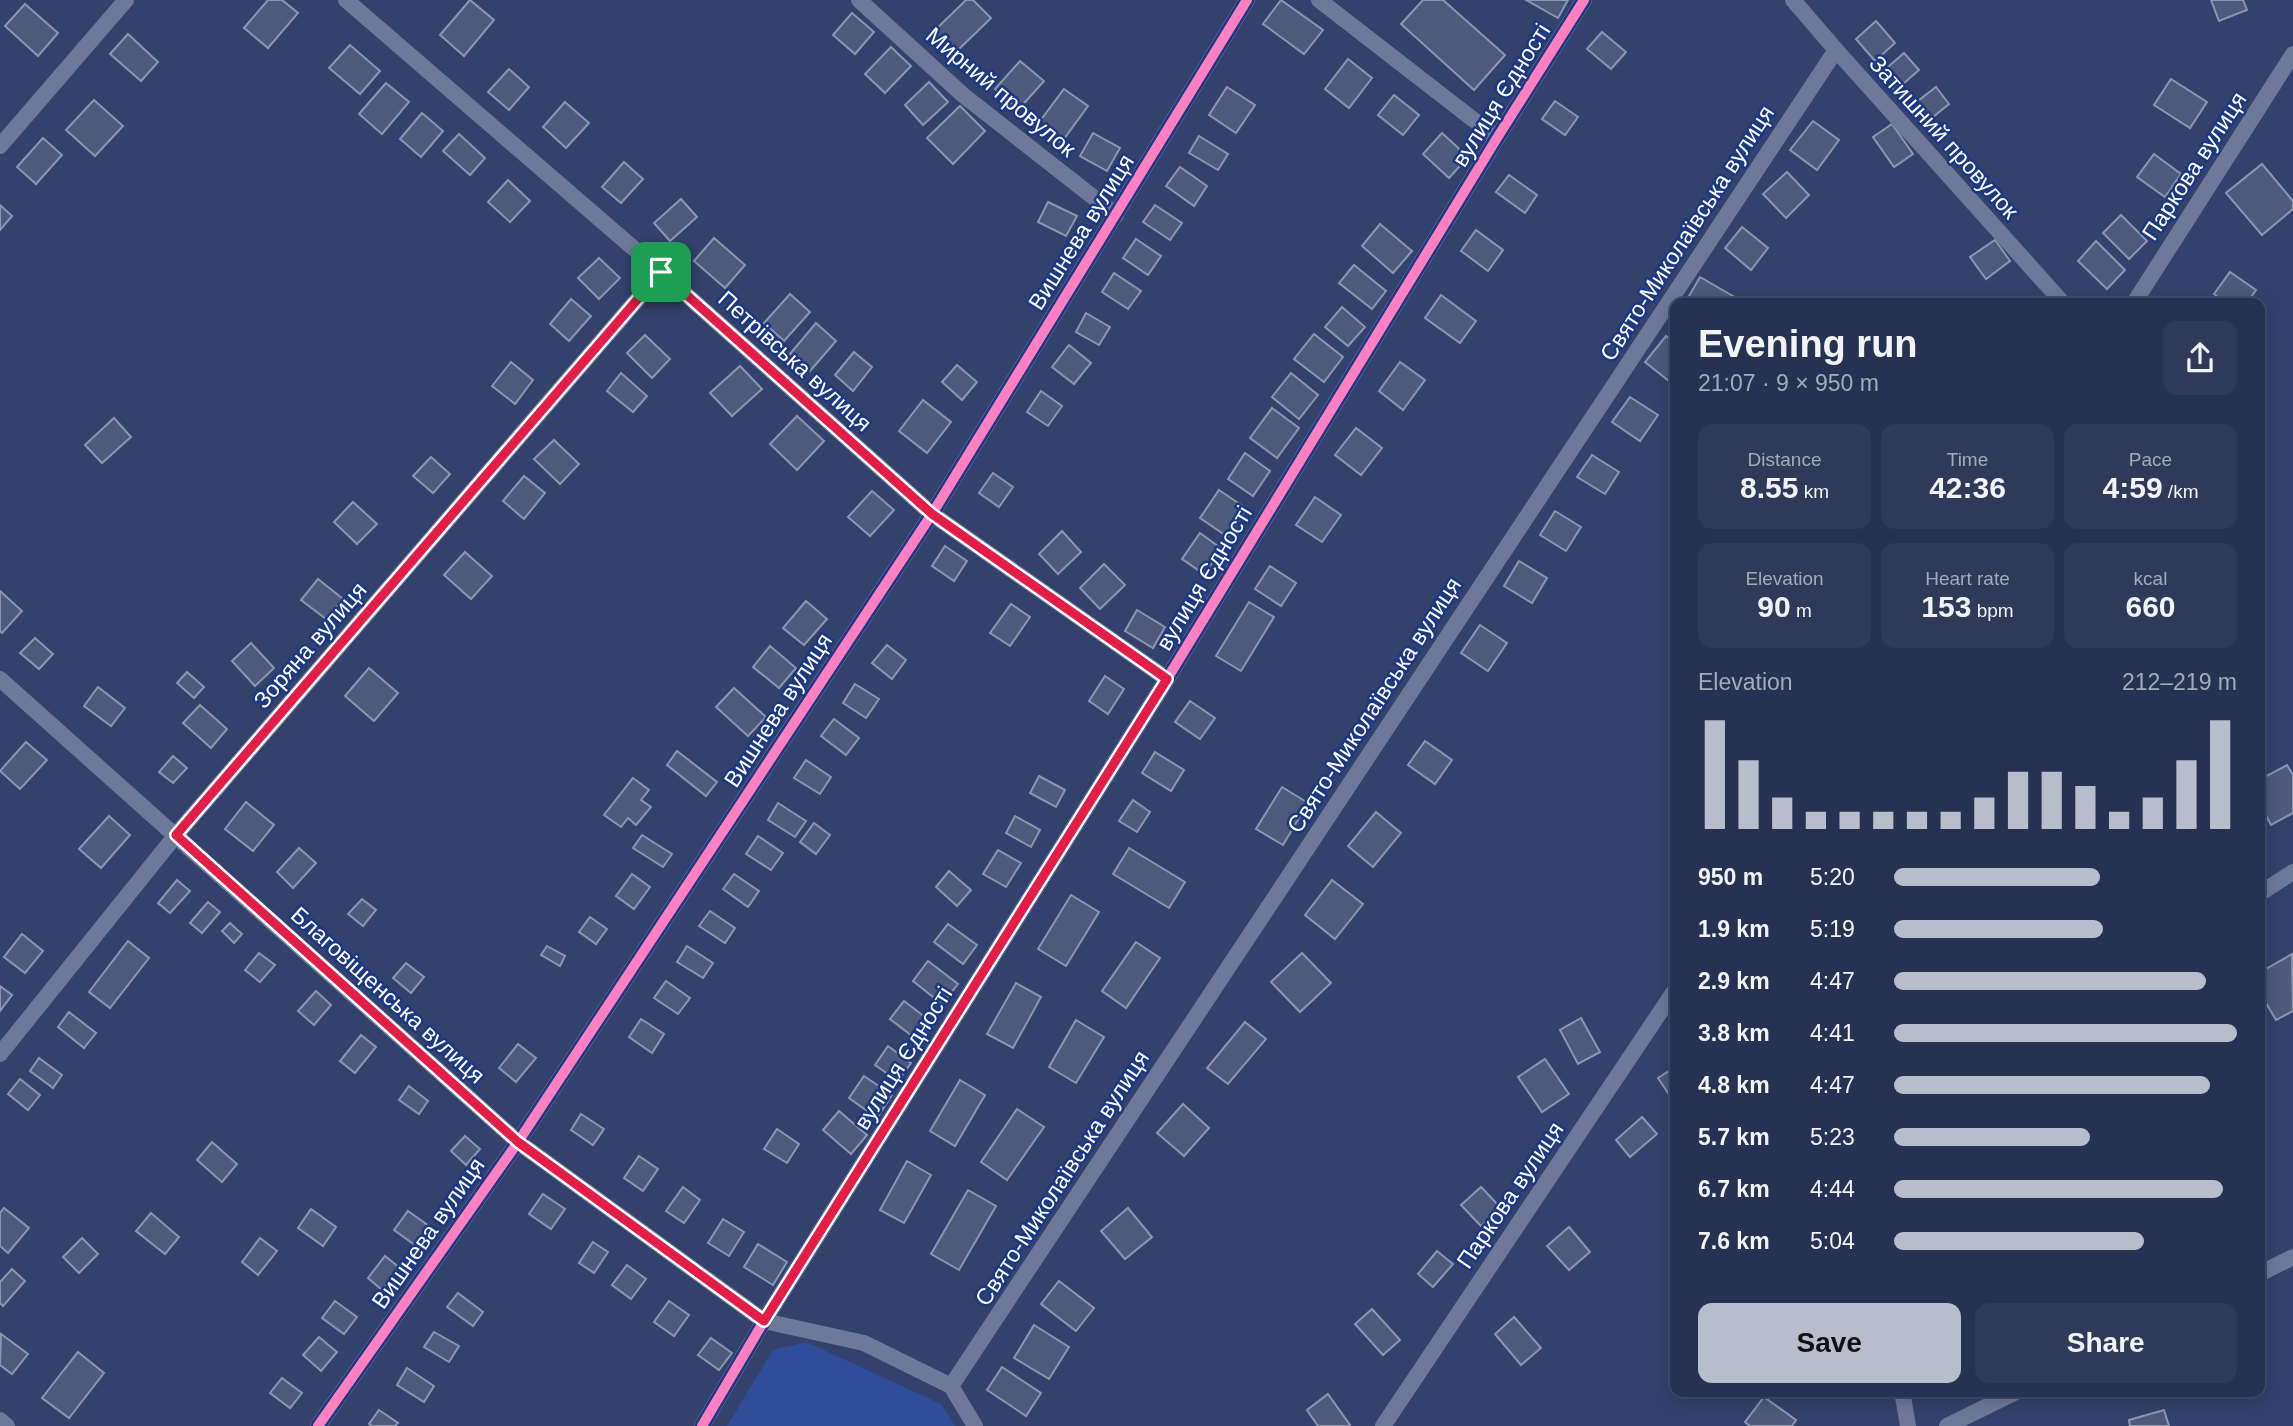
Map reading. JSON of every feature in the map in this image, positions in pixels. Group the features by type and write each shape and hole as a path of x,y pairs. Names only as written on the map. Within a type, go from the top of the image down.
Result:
{"street":[{"path":"0,146 126,0"},
{"name":"Петрівська вулиця","path":"346,0 661,272 932,514 1167,679"},
{"name":"Мирний провулок","path":"859,0 963,94 1116,215"},
{"name":"Вишнева вулиця","path":"318,1426 518,1142 932,514 1247,0"},
{"path":"1319,0 1497,138"},
{"name":"вулиця Єдності","path":"702,1426 764,1321 1167,679 1584,0"},
{"name":"Затишний провулок","path":"1794,0 2059,298"},
{"name":"Свято-Миколаївська вулиця","path":"1672,298 1836,50"},
{"name":"Паркова вулиця","path":"2137,298 2293,54"},
{"name":"Зоряна вулиця","path":"0,1054 176,835 661,272"},
{"name":"Свято-Миколаївська вулиця","path":"951,1386 1670,301"},
{"name":"Благовіщенська вулиця","path":"0,679 518,1142 764,1321"},
{"path":"2265,890 2293,872"},
{"name":"Паркова вулиця","path":"1383,1426 1670,997"},
{"path":"2265,1271 2293,1257"},
{"path":"764,1321 864,1343 951,1386 975,1426"},
{"path":"1903,1397 1908,1426"},
{"path":"1947,1426 2006,1397"},
{"path":"0,1420 7,1426"}],"shaded area":[{"path":"806,1342 941,1404 955,1426 727,1426 773,1350"}],"building":[{"path":"268,0 282,0 298,13 268,48 244,28"},
{"path":"470,0 494,20 464,56 440,35"},
{"path":"966,0 973,0 991,18 954,54 933,32"},
{"path":"1281,0 1323,30 1304,54 1263,24"},
{"path":"1423,0 1443,0 1505,55 1474,90 1401,24"},
{"path":"1526,0 1568,0 1558,18"},
{"path":"2211,0 2243,0 2247,10 2219,21"},
{"path":"25,4 58,33 38,56 5,26"},
{"path":"852,13 874,32 855,54 833,35"},
{"path":"1876,21 1895,43 1875,61 1856,39"},
{"path":"1602,32 1626,52 1611,69 1587,49"},
{"path":"128,34 158,62 141,81 110,54"},
{"path":"350,45 380,71 360,94 329,68"},
{"path":"891,47 911,66 885,93 865,74"},
{"path":"1904,53 1919,70 1895,91 1880,74"},
{"path":"1348,59 1372,78 1349,108 1325,89"},
{"path":"1020,61 1044,81 1018,110 995,89"},
{"path":"509,69 529,87 509,110 488,92"},
{"path":"2171,79 2207,102 2190,128 2154,105"},
{"path":"929,82 948,102 923,125 905,105"},
{"path":"386,83 409,102 382,134 359,114"},
{"path":"1227,87 1255,105 1236,133 1209,115"},
{"path":"1936,87 1949,104 1928,121 1914,104"},
{"path":"1064,89 1088,106 1061,143 1037,125"},
{"path":"1394,95 1419,115 1403,135 1378,115"},
{"path":"94,100 123,126 95,156 66,130"},
{"path":"1555,101 1578,117 1565,135 1542,119"},
{"path":"565,102 589,123 566,148 543,127"},
{"path":"960,106 985,131 953,164 927,138"},
{"path":"422,113 443,131 421,157 400,139"},
{"path":"1813,121 1839,140 1817,170 1790,150"},
{"path":"1892,124 1913,154 1894,167 1873,137"},
{"path":"1093,133 1120,148 1107,171 1080,156"},
{"path":"1442,133 1468,157 1449,178 1423,154"},
{"path":"459,134 485,158 470,175 443,151"},
{"path":"1199,136 1228,154 1218,170 1189,153"},
{"path":"43,138 62,155 36,184 17,167"},
{"path":"2154,154 2181,174 2165,197 2137,177"},
{"path":"624,162 643,179 621,203 602,187"},
{"path":"2262,164 2293,201 2293,209 2262,235 2226,193"},
{"path":"1180,167 1207,186 1194,206 1166,186"},
{"path":"1787,172 1809,195 1786,218 1763,194"},
{"path":"1509,175 1537,195 1525,213 1496,192"},
{"path":"508,180 530,201 510,222 488,202"},
{"path":"681,199 697,217 670,241 654,223"},
{"path":"1048,202 1077,216 1066,236 1038,222"},
{"path":"0,205 12,216 0,230"},
{"path":"1155,205 1182,223 1170,240 1143,222"},
{"path":"2121,215 2147,241 2129,259 2103,233"},
{"path":"1380,224 1412,251 1393,273 1362,246"},
{"path":"1742,227 1768,248 1751,270 1725,248"},
{"path":"1476,230 1503,250 1488,271 1461,251"},
{"path":"714,238 745,265 725,288 694,261"},
{"path":"1136,239 1161,256 1148,275 1123,258"},
{"path":"1995,240 2010,261 1986,279 1970,257"},
{"path":"2096,241 2125,270 2107,289 2078,261"},
{"path":"599,258 620,278 599,299 578,278"},
{"path":"1354,265 1386,291 1372,309 1339,283"},
{"path":"2230,272 2256,290 2250,298 2219,298 2214,294"},
{"path":"1114,273 1141,291 1128,309 1102,292"},
{"path":"1700,277 1733,296 1732,298 1688,298"},
{"path":"790,294 810,312 784,341 764,323"},
{"path":"1441,295 1476,321 1460,343 1425,318"},
{"path":"571,299 591,316 569,341 550,324"},
{"path":"1342,307 1365,327 1348,346 1325,327"},
{"path":"1086,313 1110,327 1099,345 1076,332"},
{"path":"816,323 836,341 810,371 790,354"},
{"path":"1314,334 1343,357 1324,382 1294,359"},
{"path":"645,335 670,359 652,378 627,353"},
{"path":"1666,336 1670,339 1670,382 1645,362"},
{"path":"1069,345 1091,363 1074,384 1052,367"},
{"path":"854,352 872,367 853,391 835,375"},
{"path":"511,362 533,380 515,404 492,386"},
{"path":"1400,362 1425,380 1403,410 1379,391"},
{"path":"957,365 977,382 962,400 942,382"},
{"path":"740,366 762,389 732,416 710,393"},
{"path":"621,373 647,396 633,412 607,391"},
{"path":"1291,373 1318,395 1299,419 1272,397"},
{"path":"1041,391 1062,406 1048,426 1027,412"},
{"path":"1630,397 1658,415 1640,441 1612,422"},
{"path":"923,400 951,422 927,453 899,431"},
{"path":"1272,408 1299,428 1277,458 1250,438"},
{"path":"797,416 824,441 797,470 770,444"},
{"path":"114,418 131,437 102,463 85,445"},
{"path":"1356,428 1382,448 1361,475 1335,455"},
{"path":"554,440 579,464 560,484 534,459"},
{"path":"1245,453 1270,471 1253,496 1228,479"},
{"path":"1592,455 1619,472 1605,494 1577,477"},
{"path":"431,457 450,474 433,493 413,476"},
{"path":"993,473 1013,487 999,507 979,493"},
{"path":"524,476 545,493 524,519 503,501"},
{"path":"1219,490 1247,509 1228,537 1200,518"},
{"path":"872,491 894,510 870,536 848,517"},
{"path":"1315,497 1341,515 1322,542 1296,525"},
{"path":"353,502 377,524 357,544 334,522"},
{"path":"1555,511 1581,527 1566,551 1540,535"},
{"path":"1062,531 1081,552 1058,574 1039,554"},
{"path":"1200,533 1222,549 1204,574 1182,559"},
{"path":"945,546 967,561 954,581 932,566"},
{"path":"465,552 492,576 471,599 444,575"},
{"path":"1519,561 1547,578 1532,603 1504,586"},
{"path":"1104,564 1125,585 1100,609 1080,588"},
{"path":"1270,566 1296,583 1281,606 1255,589"},
{"path":"318,579 343,599 326,619 301,600"},
{"path":"0,591 22,611 2,633 0,631"},
{"path":"806,601 827,619 804,645 783,628"},
{"path":"1249,602 1274,617 1241,671 1216,656"},
{"path":"1011,604 1030,617 1010,646 990,633"},
{"path":"1137,610 1165,627 1153,648 1125,631"},
{"path":"1480,625 1507,643 1488,671 1461,653"},
{"path":"35,638 53,654 39,669 20,653"},
{"path":"251,643 274,668 255,686 232,661"},
{"path":"887,645 906,660 892,679 872,663"},
{"path":"770,646 796,668 779,688 753,667"},
{"path":"369,668 398,693 374,721 345,696"},
{"path":"187,672 204,687 194,698 177,683"},
{"path":"1105,676 1124,689 1108,714 1089,701"},
{"path":"855,684 879,699 866,718 843,703"},
{"path":"98,687 125,708 111,726 84,706"},
{"path":"734,688 766,717 748,736 716,707"},
{"path":"1190,701 1215,718 1200,739 1175,722"},
{"path":"200,705 227,729 211,748 183,723"},
{"path":"834,719 859,738 846,755 821,736"},
{"path":"1425,741 1452,760 1435,784 1408,765"},
{"path":"26,742 47,760 20,789 0,771"},
{"path":"677,751 717,782 706,796 667,765"},
{"path":"1155,752 1184,770 1171,791 1142,773"},
{"path":"173,756 187,768 173,783 159,772"},
{"path":"806,760 831,777 820,794 794,778"},
{"path":"2287,765 2293,775 2293,813 2271,825 2265,814 2265,777"},
{"path":"1039,776 1065,790 1056,807 1030,793"},
{"path":"633,778 649,790 641,800 651,807 636,825 628,818 621,827 604,815"},
{"path":"1282,787 1308,803 1283,845 1256,829"},
{"path":"1133,800 1150,812 1137,832 1119,821"},
{"path":"246,802 274,825 253,851 225,829"},
{"path":"778,803 806,821 795,837 768,820"},
{"path":"1376,812 1401,833 1373,867 1348,846"},
{"path":"109,816 130,835 101,868 79,849"},
{"path":"1015,816 1040,830 1031,847 1006,833"},
{"path":"814,823 830,835 816,854 800,842"},
{"path":"642,835 672,854 663,867 633,848"},
{"path":"758,836 783,853 771,870 746,854"},
{"path":"299,848 316,863 293,888 277,872"},
{"path":"1129,848 1185,882 1169,908 1113,874"},
{"path":"998,850 1021,863 1006,887 983,874"},
{"path":"949,871 971,890 957,906 936,887"},
{"path":"632,874 650,887 634,909 616,896"},
{"path":"734,874 759,891 748,907 723,889"},
{"path":"177,880 190,891 170,913 158,903"},
{"path":"1332,880 1363,904 1335,939 1305,915"},
{"path":"1071,895 1099,912 1066,966 1038,949"},
{"path":"362,899 376,910 363,926 348,914"},
{"path":"208,902 220,912 202,933 190,923"},
{"path":"710,911 735,928 725,943 699,926"},
{"path":"590,917 607,929 596,944 579,932"},
{"path":"230,923 242,934 234,943 222,931"},
{"path":"948,924 977,945 963,964 934,942"},
{"path":"22,934 43,951 25,973 4,957"},
{"path":"128,941 149,958 110,1008 89,992"},
{"path":"1136,942 1160,958 1126,1008 1102,991"},
{"path":"547,946 565,956 560,966 541,955"},
{"path":"687,946 713,963 703,978 677,962"},
{"path":"259,953 275,965 260,982 245,970"},
{"path":"1302,953 1331,983 1300,1012 1271,982"},
{"path":"2292,954 2293,1011 2276,1020 2265,1001 2265,970"},
{"path":"928,961 958,984 942,1004 913,981"},
{"path":"406,963 424,977 411,993 393,978"},
{"path":"666,981 690,998 678,1014 654,998"},
{"path":"1016,983 1041,997 1013,1048 987,1034"},
{"path":"0,986 12,995 0,1011"},
{"path":"316,991 331,1005 314,1025 298,1011"},
{"path":"904,1001 934,1024 920,1042 890,1019"},
{"path":"69,1012 96,1033 84,1048 58,1027"},
{"path":"1581,1018 1600,1052 1578,1064 1560,1030"},
{"path":"641,1019 664,1034 652,1053 629,1037"},
{"path":"1076,1020 1104,1037 1076,1083 1049,1067"},
{"path":"1245,1022 1266,1039 1228,1084 1207,1068"},
{"path":"361,1035 376,1047 355,1073 340,1061"},
{"path":"518,1044 536,1058 516,1082 499,1068"},
{"path":"888,1046 911,1063 898,1081 875,1065"},
{"path":"39,1058 62,1075 53,1088 30,1071"},
{"path":"1545,1059 1569,1094 1542,1112 1518,1077"},
{"path":"1670,1070 1670,1096 1658,1078"},
{"path":"864,1076 892,1095 877,1118 849,1098"},
{"path":"20,1079 40,1095 28,1110 8,1094"},
{"path":"960,1080 985,1095 955,1146 930,1131"},
{"path":"409,1086 428,1101 419,1114 399,1100"},
{"path":"1183,1104 1209,1128 1184,1156 1157,1133"},
{"path":"1017,1109 1044,1127 1007,1180 981,1162"},
{"path":"839,1111 867,1135 851,1154 823,1130"},
{"path":"581,1114 604,1129 593,1145 571,1130"},
{"path":"1642,1117 1657,1134 1630,1157 1616,1140"},
{"path":"777,1129 799,1144 787,1163 764,1149"},
{"path":"465,1136 480,1149 466,1165 451,1151"},
{"path":"212,1142 237,1164 222,1182 197,1160"},
{"path":"639,1156 658,1169 643,1191 624,1178"},
{"path":"907,1161 931,1175 904,1223 880,1210"},
{"path":"683,1187 700,1200 684,1223 666,1211"},
{"path":"1481,1187 1501,1208 1481,1226 1461,1205"},
{"path":"968,1190 996,1206 959,1270 931,1254"},
{"path":"543,1194 565,1209 551,1229 529,1214"},
{"path":"4,1208 29,1228 8,1253 0,1246 0,1213"},
{"path":"1128,1208 1152,1237 1125,1259 1101,1231"},
{"path":"311,1209 336,1227 323,1246 298,1228"},
{"path":"408,1211 429,1226 415,1245 394,1230"},
{"path":"151,1213 179,1237 165,1254 136,1231"},
{"path":"723,1219 744,1232 729,1256 708,1243"},
{"path":"1569,1227 1590,1252 1569,1270 1547,1246"},
{"path":"82,1238 98,1254 79,1273 63,1257"},
{"path":"260,1238 277,1251 258,1275 242,1262"},
{"path":"593,1242 608,1252 594,1273 579,1263"},
{"path":"758,1244 787,1262 773,1285 744,1267"},
{"path":"1437,1251 1453,1264 1433,1287 1418,1274"},
{"path":"385,1256 400,1268 382,1290 368,1278"},
{"path":"627,1265 646,1279 631,1299 612,1285"},
{"path":"12,1269 25,1281 3,1306 0,1303 0,1282"},
{"path":"1059,1281 1094,1308 1076,1331 1041,1304"},
{"path":"458,1293 483,1312 473,1326 447,1307"},
{"path":"335,1301 357,1317 344,1334 322,1318"},
{"path":"669,1301 689,1315 674,1336 654,1322"},
{"path":"1372,1309 1400,1340 1383,1355 1355,1324"},
{"path":"1514,1317 1541,1348 1521,1365 1495,1334"},
{"path":"1034,1325 1069,1347 1049,1379 1014,1358"},
{"path":"434,1332 459,1346 449,1362 424,1347"},
{"path":"1,1334 28,1354 12,1374 0,1365"},
{"path":"319,1337 337,1352 321,1371 303,1355"},
{"path":"711,1338 732,1353 719,1370 698,1355"},
{"path":"78,1352 104,1373 69,1418 42,1398"},
{"path":"1002,1367 1041,1393 1026,1416 987,1390"},
{"path":"407,1368 434,1386 424,1402 397,1385"},
{"path":"282,1378 302,1393 290,1408 270,1393"},
{"path":"1328,1394 1350,1425 1318,1426 1307,1410"},
{"path":"1764,1397 1796,1420 1792,1426 1750,1426 1745,1422"},
{"path":"379,1410 398,1423 395,1426 369,1424"},
{"path":"2164,1410 2169,1426 2130,1426 2129,1420"}],"cycle path":[{"path":"318,1426 518,1142 932,514 1247,0"},
{"path":"702,1426 764,1321 1167,679 1584,0"}],"route":[{"path":"661,272 932,514 1167,679 764,1321 518,1142 176,835 661,272"}]}
